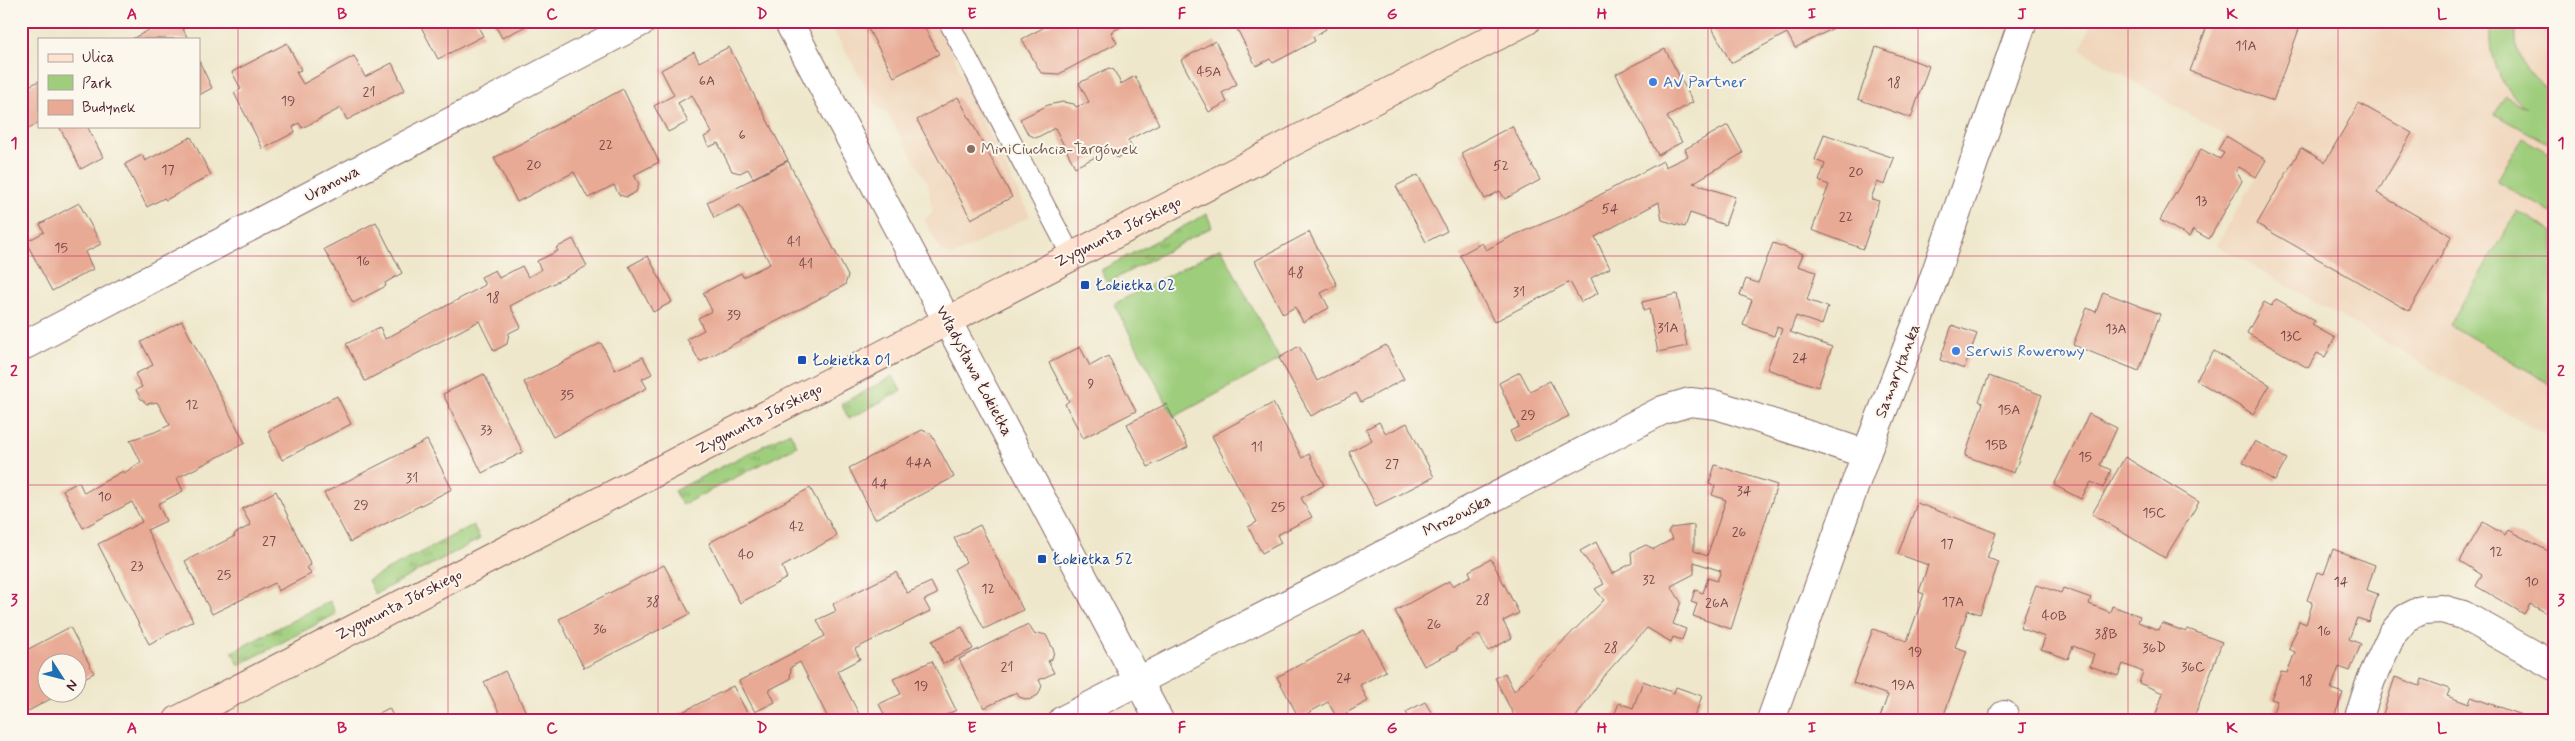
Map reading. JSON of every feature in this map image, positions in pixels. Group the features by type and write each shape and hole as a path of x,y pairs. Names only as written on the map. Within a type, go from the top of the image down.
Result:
{"street":[{"name":"Uranowa","path":"21,347 643,21"},
{"name":"Władysława Łokietka","path":"788,21 1159,720"},
{"name":"Zygmunta Jórskiego","path":"178,720 1526,21"},
{"name":"Samarytanka","path":"1771,720 1866,454 1930,289 2023,21"},
{"name":"Mrozowska","path":"1063,720 1663,410 1690,402 1717,405 1866,454"},
{"path":"2358,720 2371,680 2392,634 2406,618 2422,610 2442,609 2463,615 2554,666"}],"lane":[{"path":"948,21 1072,256"}],"shaded area":[{"path":"828,21 936,21 950,47 970,96 1030,216 952,256 941,251 924,219 933,213 928,184 887,112 878,108"},
{"path":"2092,21 2554,21 2554,440 2217,245 2266,160 2081,50"}],"green space":[{"path":"2491,21 2518,21 2516,43 2523,63 2537,80 2554,93 2554,147 2495,114 2505,96 2527,108 2509,90 2497,70 2491,47"},
{"path":"2522,138 2554,156 2554,214 2497,181"},
{"path":"2517,211 2554,232 2554,386 2450,325"},
{"path":"1207,214 1212,227 1107,283 1101,270"},
{"path":"1221,248 1280,360 1174,417 1114,304"},
{"path":"893,376 901,391 849,419 841,404"},
{"path":"790,432 797,446 682,505 674,491"},
{"path":"473,525 480,539 375,594 368,580"},
{"path":"330,601 336,614 239,665 232,652"}],"building":[{"path":"166,21 179,21 188,38 134,38"},
{"path":"418,21 475,21 483,36 438,59"},
{"path":"493,21 524,21 526,26 502,38"},
{"path":"864,21 921,21 939,54 894,77"},
{"path":"1056,21 1133,21 1111,32 1117,43 1059,74 1041,73 1022,39"},
{"path":"1233,21 1322,21 1326,29 1313,37 1315,41 1273,63 1270,59 1256,66"},
{"path":"1714,21 1847,21 1795,48 1787,33 1731,63 1710,24"},
{"path":"2209,21 2302,21 2273,101 2190,71"},
{"path":"1215,41 1237,84 1222,93 1227,102 1209,112 1181,60"},
{"path":"287,43 301,70 296,72 303,84 354,56 365,77 392,63 405,90 347,120 341,108 302,128 299,123 293,127 295,132 263,149 234,93 241,89 232,72"},
{"path":"729,47 788,160 753,178 748,169 740,173 732,171 718,143 709,147 704,137 712,133 692,95 678,103 688,122 668,132 654,106 674,95 661,70 694,52 699,62"},
{"path":"1876,47 1929,66 1911,118 1858,99"},
{"path":"1665,49 1693,102 1667,117 1682,142 1658,155 1616,74"},
{"path":"200,63 212,88 200,94"},
{"path":"1109,68 1114,70 1121,84 1135,76 1159,124 1128,140 1133,150 1117,158 1112,149 1075,167 1055,128 1036,138 1028,134 1020,119 1048,105 1063,102 1074,104 1076,107 1089,102 1079,83"},
{"path":"38,82 38,124 21,133 21,90"},
{"path":"623,89 659,162 634,175 639,184 636,192 627,197 619,195 614,185 588,198 574,172 517,202 494,158"},
{"path":"958,97 1012,197 971,219 917,120"},
{"path":"2359,103 2412,133 2377,193 2452,236 2409,311 2257,224 2301,148 2325,162"},
{"path":"1728,125 1743,153 1693,183 1735,197 1725,225 1690,213 1685,227 1662,220 1659,202 1595,237 1610,268 1591,278 1598,293 1581,302 1570,282 1494,322 1460,255 1482,243 1486,250 1512,236 1559,217 1663,161 1665,167 1688,156 1685,149"},
{"path":"1512,126 1540,180 1505,199 1500,191 1485,199 1461,153"},
{"path":"60,128 88,128 103,157 81,169"},
{"path":"1824,134 1894,158 1885,185 1877,182 1871,199 1879,201 1863,249 1812,230 1829,185 1819,181 1825,164 1815,160"},
{"path":"2226,136 2266,160 2256,177 2239,167 2236,171 2242,181 2209,239 2193,230 2189,237 2160,220 2201,149 2220,159 2224,153 2218,150"},
{"path":"191,137 211,175 166,200 164,198 147,207 125,164 142,155 145,161"},
{"path":"788,161 848,276 845,285 700,362 687,339 704,330 698,318 712,311 703,293 741,273 743,277 770,264 740,205 714,218 707,202"},
{"path":"1418,175 1447,231 1426,242 1396,186"},
{"path":"79,203 101,244 85,252 93,269 52,291 26,242 44,232 40,224"},
{"path":"376,222 402,273 385,283 386,286 353,303 324,249"},
{"path":"1309,232 1337,285 1321,293 1329,308 1303,322 1295,307 1283,314 1255,261"},
{"path":"573,239 587,266 510,306 521,327 509,333 507,344 494,351 479,321 365,381 346,344 380,327 385,339 485,285 481,277 495,270 499,278 522,266 528,277 541,270 537,261 558,251 556,248"},
{"path":"1773,243 1803,254 1798,266 1816,272 1807,300 1828,307 1822,325 1796,316 1790,332 1832,347 1818,387 1767,369 1782,329 1777,327 1774,336 1743,325 1752,300 1740,295 1746,279 1758,283"},
{"path":"648,256 672,302 653,312 629,266"},
{"path":"2103,292 2160,314 2139,371 2073,345 2087,308 2096,312"},
{"path":"1677,294 1687,346 1658,352 1649,309 1644,311 1642,302"},
{"path":"2276,299 2315,321 2312,325 2335,338 2325,357 2317,353 2308,368 2247,333 2264,302 2271,306"},
{"path":"182,321 245,443 177,478 183,491 158,504 166,521 147,530 193,621 149,644 98,544 142,522 132,502 83,528 63,490 79,482 84,493 123,471 124,473 141,462 130,440 170,425 157,402 147,404 140,398 136,390 142,387 135,374 153,365 141,342"},
{"path":"1952,325 1977,334 1964,369 1940,360"},
{"path":"601,343 615,370 643,357 652,374 642,379 647,388 553,437 524,382"},
{"path":"1386,345 1404,379 1361,402 1356,393 1311,416 1279,358 1299,346 1317,381"},
{"path":"1080,347 1090,366 1108,356 1136,411 1083,438 1065,404 1069,401 1049,363"},
{"path":"2214,351 2270,385 2253,414 2196,380"},
{"path":"1520,372 1530,391 1550,381 1569,416 1515,442 1510,431 1519,427 1499,383"},
{"path":"484,374 523,452 482,473 443,394"},
{"path":"1989,376 2042,395 2014,473 1965,456 1983,403 1979,401"},
{"path":"337,396 351,424 282,460 268,431"},
{"path":"1273,403 1302,458 1309,454 1324,485 1301,498 1312,517 1277,535 1281,543 1262,553 1248,527 1257,522 1212,436"},
{"path":"1166,404 1188,447 1148,467 1127,424"},
{"path":"2089,414 2117,428 2100,465 2111,470 2103,488 2091,482 2081,499 2054,485"},
{"path":"1379,422 1386,434 1407,423 1434,477 1376,506 1349,452 1372,440 1366,429"},
{"path":"922,430 931,434 954,477 875,519 849,468"},
{"path":"427,440 452,489 350,542 324,493"},
{"path":"2255,441 2287,459 2275,481 2243,462"},
{"path":"2125,457 2199,502 2165,558 2092,514"},
{"path":"1715,465 1777,485 1731,629 1693,616 1697,604 1691,602 1695,590 1703,593 1708,578 1717,581 1721,571 1694,562 1694,574 1671,586 1681,602 1673,624 1686,629 1682,640 1673,637 1671,642 1647,628 1602,678 1574,720 1516,720 1495,678 1505,673 1514,691 1604,600 1595,589 1604,584 1580,551 1596,542 1612,574 1632,563 1631,552 1646,545 1654,549 1673,539 1668,532 1671,528 1694,525 1694,551 1707,556 1726,500 1712,495 1715,486 1709,484"},
{"path":"810,488 837,536 782,567 787,578 740,603 709,543"},
{"path":"276,491 311,565 307,567 311,574 278,591 275,583 212,614 185,561 235,536 234,534 251,525 242,509"},
{"path":"1917,503 1996,533 1987,558 1999,562 1980,614 1968,610 1955,647 1967,651 1942,720 1879,720 1888,695 1853,683 1873,629 1907,641 1924,594 1919,592 1928,565 1898,554"},
{"path":"2483,522 2505,535 2508,530 2554,554 2554,617 2530,604 2524,614 2476,586 2482,575 2460,561"},
{"path":"980,525 1023,610 984,629 954,569 966,562 954,538"},
{"path":"2333,549 2375,565 2367,590 2378,594 2369,622 2357,618 2349,639 2361,644 2350,671 2339,667 2331,689 2343,693 2333,720 2321,717 2320,720 2270,720 2277,701 2271,699 2281,672 2287,673 2295,652 2289,649 2299,621 2306,624 2313,602 2307,600 2317,572 2324,574"},
{"path":"1491,559 1519,613 1503,621 1512,638 1488,651 1479,634 1456,648 1457,650 1424,666 1395,611 1449,581 1452,586 1471,576 1469,571"},
{"path":"664,565 690,614 584,668 559,619"},
{"path":"896,572 907,593 931,582 937,594 924,600 930,611 855,649 860,659 837,671 862,720 829,720 800,662 791,667 790,679 769,690 775,702 755,712 739,681 825,636 817,620 836,611 833,604"},
{"path":"2036,585 2061,593 2063,588 2091,598 2089,604 2110,612 2112,606 2140,616 2138,622 2159,630 2162,623 2186,632 2188,629 2222,642 2193,720 2154,720 2163,693 2139,683 2143,672 2123,664 2118,676 2090,666 2094,654 2073,646 2068,659 2041,649 2045,637 2020,628"},
{"path":"1028,624 1035,635 1038,633 1046,635 1054,651 1052,659 1048,661 1054,673 1039,680 1042,686 1038,695 1029,700 1019,697 1017,692 984,708 959,659"},
{"path":"70,627 84,654 38,654 38,704 41,704 21,715 21,653"},
{"path":"962,627 973,649 943,664 932,641"},
{"path":"1364,630 1386,671 1360,685 1368,701 1337,718 1328,702 1299,718 1277,677"},
{"path":"932,661 956,710 940,718 941,720 887,720 879,704 901,694 893,679"},
{"path":"88,662 94,673 88,676"},
{"path":"505,671 530,720 503,720 484,682"},
{"path":"2395,677 2420,686 2422,679 2450,689 2447,696 2469,704 2471,697 2524,716 2522,720 2381,720"},
{"path":"1643,681 1674,693 1676,687 1702,696 1693,720 1613,718 1619,703 1633,708"},
{"path":"733,686 750,718 746,720 667,720"},
{"path":"1425,702 1436,720 1410,720 1406,712"},
{"path":"389,708 395,720 366,720"}],"place":[{"name":"AV Partner","path":"1653,82"},
{"name":"MiniCiuchcia-Targówek","path":"971,149"},
{"name":"Łokietka 02","path":"1085,285"},
{"name":"Serwis Rowerowy","path":"1956,351"},
{"name":"Łokietka 01","path":"802,360"},
{"name":"Łokietka 52","path":"1042,559"}]}
